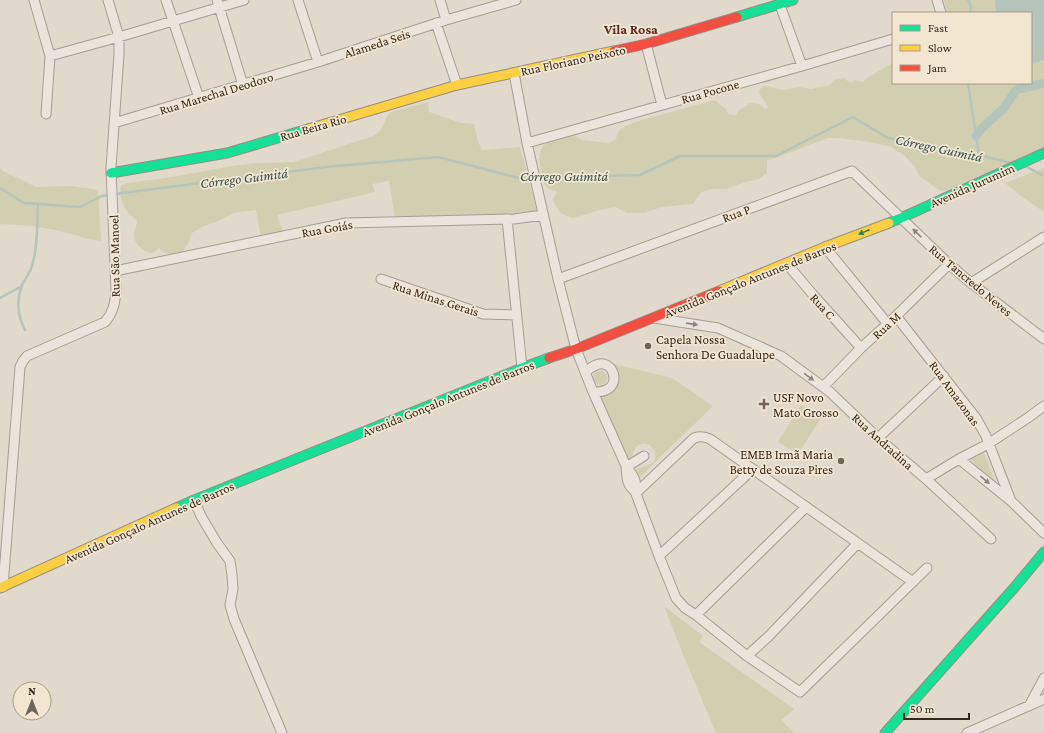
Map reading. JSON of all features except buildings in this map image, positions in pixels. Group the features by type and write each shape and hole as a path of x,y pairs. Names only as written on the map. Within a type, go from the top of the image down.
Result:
{"street":[{"path":"34,0 50,56 46,114"},
{"name":"Rua São Manoel","path":"2,587 20,367 27,356 105,322 110,317 115,303 116,291 111,173 119,37 108,0"},
{"path":"166,0 199,98"},
{"path":"50,56 174,21 218,4 244,0"},
{"path":"298,0 318,62"},
{"path":"440,0 446,20 516,0"},
{"name":"Rua Floriano Peixoto","path":"514,73 646,44 794,0"},
{"path":"937,0 940,12"},
{"path":"218,4 243,85"},
{"path":"780,4 802,66"},
{"name":"Alameda Seis","path":"318,62 446,20"},
{"path":"436,23 457,85"},
{"name":"Rua Pocone","path":"527,143 892,39"},
{"path":"646,44 662,105"},
{"name":"Rua Marechal Deodoro","path":"114,123 318,62"},
{"path":"514,73 527,143 558,279 576,349 593,392 626,466 627,479 630,488 635,492 676,598 685,608 747,656 800,692 927,568"},
{"name":"Rua Beira Rio","path":"111,173 227,153 457,85 514,73"},
{"name":"Avenida Jurumim","path":"901,218 1044,153"},
{"name":"Rua P","path":"558,279 852,171 901,218"},
{"name":"Rua Goiás","path":"115,271 346,223 507,219 544,216"},
{"name":"Avenida Gonçalo Antunes de Barros","path":"2,587 194,500 522,368 576,349 654,318 825,247 901,218"},
{"name":"Rua Tancredo Neves","path":"901,218 949,264 1044,339"},
{"path":"507,219 522,368"},
{"path":"971,282 1043,239"},
{"path":"825,247 887,323"},
{"name":"Rua C","path":"787,264 861,348"},
{"name":"Rua M","path":"823,387 861,348 949,264"},
{"name":"Rua Minas Gerais","path":"381,280 484,314 516,316"},
{"name":"Rua Amazonas","path":"896,316 976,418 986,436 1010,500"},
{"name":"Rua Andradina","path":"654,318 718,328 781,356 830,392 878,438 991,540"},
{"path":"585,372 597,364 606,365 613,371 613,384 606,390 593,392"},
{"path":"878,438 944,376"},
{"path":"926,480 959,459 988,444 1044,406"},
{"path":"635,492 694,438 702,436 710,439 913,582"},
{"path":"626,466 644,456"},
{"name":"Rua Amazonas","path":"959,459 1010,500 1044,533"},
{"path":"659,556 753,469"},
{"path":"194,500 201,516 230,561 233,589 230,605 232,612 282,733"},
{"path":"696,616 806,506"},
{"path":"747,656 769,636 858,543"},
{"path":"885,733 1014,588 1044,552"},
{"path":"1029,706 1044,678"},
{"path":"967,733 1044,699"}],"shaded area":[{"path":"944,0 1044,0 1044,148 946,191 939,190 919,176 914,166 904,155 891,147 869,142 828,138 767,161 767,173 759,179 726,189 712,189 700,193 693,204 662,207 644,213 627,213 616,207 599,210 572,218 560,213 553,200 557,192 548,188 544,184 539,159 543,146 554,138 573,135 582,140 608,143 616,139 617,135 623,128 635,122 715,100 726,109 728,114 731,115 736,115 750,103 759,104 766,109 768,107 759,93 763,86 783,90 799,87 811,89 830,85 836,79 844,78 850,83 855,80 863,82 870,76 892,64 892,84 1032,84 1032,12 947,12"},
{"path":"995,0 1044,0 1044,60 1032,64 1032,12 996,12"},
{"path":"428,102 429,112 461,123 474,124 478,142 482,150 520,147 537,211 506,215 395,218 389,181 372,184 375,192 277,215 284,234 261,238 256,210 234,213 202,227 192,233 188,244 182,252 172,255 159,248 153,253 146,251 135,241 134,233 137,220 133,218 126,210 120,191 121,186 127,183 166,178 232,166 256,163 294,162 373,136 380,131 389,113"},
{"path":"0,168 3,171 36,187 72,186 98,190 101,241 33,226 0,224"},
{"path":"1044,168 1044,212 1005,183"},
{"path":"598,360 672,378 713,406 640,477 639,474 634,476 635,470 653,463 655,458 654,450 648,444 640,444 635,449 631,462 628,463 601,402 603,395 613,386 606,363"},
{"path":"597,371 603,371 607,375 607,381 603,385 597,385 593,381 593,375"},
{"path":"801,405 821,418 798,454 778,442"},
{"path":"983,451 998,489 970,459"},
{"path":"664,606 703,636 699,642 794,709 781,720 794,733 716,733"}],"waterway":[{"path":"968,0 971,6 970,12"},
{"path":"976,136 982,128 1004,108 1016,90 1044,83"},
{"path":"968,84 979,155"},
{"name":"Córrego Guimitá","path":"115,194 326,167 438,157 519,178 640,175 680,156 776,156 853,117 888,138 979,155 1011,163"},
{"name":"Córrego Guimitá","path":"1025,166 1044,176"},
{"name":"Córrego Guimitá","path":"0,188 24,203 80,207 102,196 110,195"},
{"path":"25,330 20,319 18,302 22,285 30,271 34,259 37,235 38,204"},
{"path":"0,298 22,286"}],"traffic: fast":[{"path":"737,17 793,0"},
{"path":"111,173 227,153 308,129"},
{"path":"889,223 1044,153"},
{"path":"176,508 549,358"},
{"path":"885,733 1014,588 1044,552"}],"traffic: slow":[{"path":"308,129 457,85 614,51"},
{"path":"719,291 825,247 889,223"},
{"path":"0,588 176,508"}],"traffic: jam":[{"path":"614,51 646,44 737,17"},
{"path":"549,358 576,349 719,291"}],"place":[{"name":"Capela Nossa Senhora De Guadalupe","path":"648,346"},
{"name":"USF Novo Mato Grosso","path":"764,404"},
{"name":"EMEB Irmã Maria Betty de Souza Pires","path":"841,461"}],"district":[{"name":"Vila Rosa","path":"631,29"}]}
